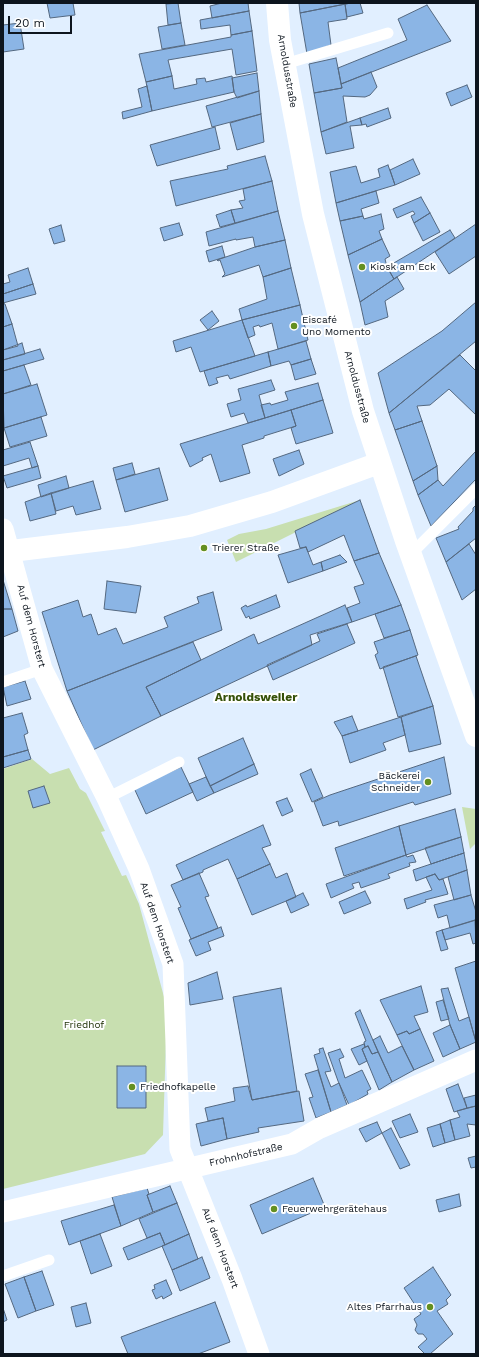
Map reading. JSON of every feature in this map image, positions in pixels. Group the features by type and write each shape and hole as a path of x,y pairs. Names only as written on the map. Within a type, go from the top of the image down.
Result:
{"main road":[{"name":"Arnoldusstraße","path":"277,3 280,40 313,214 361,404 379,463 475,729"},
{"path":"6,552 128,537 190,526 272,502 379,463"}],"street":[{"name":"Auf dem Horstert","path":"3,529 6,552 42,669 108,798 139,869 173,964 180,1149 189,1168 232,1279 259,1354"},
{"name":"Frohnhofstraße","path":"3,1212 292,1144 320,1128 476,1060"}],"lane":[{"path":"285,64 388,33"},
{"path":"411,554 476,489"},
{"path":"3,682 42,669"},
{"path":"108,798 179,762"},
{"path":"3,1276 49,1260"}],"green space":[{"path":"360,500 236,562 227,540 239,534 266,529"},
{"name":"Friedhof","path":"32,759 50,774 69,768 80,789 86,793 105,831 101,832 122,876 126,875 139,904 167,1008 163,1135 145,1154 3,1189 3,769"},
{"path":"462,807 476,809 476,843 470,849"}],"building":[{"path":"47,3 73,3 75,15 50,18"},
{"path":"178,3 181,23 168,25 166,4"},
{"path":"222,3 248,3 249,11 212,18 210,6"},
{"path":"299,3 351,3 300,13"},
{"path":"360,3 363,13 347,17 345,4"},
{"path":"345,4 347,19 328,22 331,45 307,54 300,13"},
{"path":"427,5 451,41 341,84 338,68 407,40 398,19"},
{"path":"249,11 252,31 231,35 230,25 201,29 200,20"},
{"path":"20,23 24,49 3,52 3,25"},
{"path":"181,23 185,45 162,49 158,27"},
{"path":"252,31 257,71 236,75 232,49 168,60 172,76 146,82 139,54 231,37 231,35"},
{"path":"336,58 342,88 314,93 309,64"},
{"path":"371,72 377,87 370,95 365,97 343,96 347,122 321,132 314,93 342,88 341,84"},
{"path":"257,73 259,91 237,98 234,92 232,78"},
{"path":"172,76 174,89 197,84 196,79 205,78 206,82 232,76 234,92 152,111 146,82"},
{"path":"467,85 472,97 451,106 446,93"},
{"path":"147,86 152,111 123,119 122,112 142,107 138,89"},
{"path":"259,91 261,114 212,127 206,106"},
{"path":"388,108 391,118 367,127 366,124 362,125 360,118"},
{"path":"261,114 264,142 237,150 230,123"},
{"path":"360,118 362,125 350,126 354,148 326,154 321,132"},
{"path":"215,127 220,149 157,166 150,145"},
{"path":"265,156 272,181 176,206 170,181 228,169 227,166"},
{"path":"413,159 420,174 395,185 390,170"},
{"path":"388,165 395,185 336,203 330,172 356,166 361,183 380,177 378,169"},
{"path":"272,181 278,211 235,223 231,210 243,208 239,201 245,200 243,189"},
{"path":"376,191 379,203 361,209 363,216 340,221 336,203"},
{"path":"421,197 430,213 414,223 411,216 415,214 413,211 397,218 393,209"},
{"path":"231,210 235,223 220,227 216,215"},
{"path":"278,211 285,240 255,247 253,237 236,239 209,246 206,232"},
{"path":"430,213 440,232 423,241 414,223"},
{"path":"381,214 384,229 379,231 382,239 348,255 340,221 363,216 364,219"},
{"path":"179,223 183,235 164,241 160,228"},
{"path":"476,224 476,256 449,274 435,252"},
{"path":"61,225 65,241 54,244 49,229"},
{"path":"450,230 455,238 394,279 387,267"},
{"path":"382,239 390,256 385,259 387,267 394,279 360,302 348,255"},
{"path":"285,240 291,268 263,277 259,265 222,277 225,274 220,260 217,260 255,247"},
{"path":"222,246 225,257 209,262 206,251"},
{"path":"28,268 33,284 3,294 3,284 10,282 8,275"},
{"path":"291,268 300,305 242,320 239,309 267,299 263,277"},
{"path":"397,277 404,289 385,301 388,317 365,325 360,302"},
{"path":"33,284 36,294 3,303 3,294"},
{"path":"476,302 476,341 389,413 378,373 442,331"},
{"path":"3,303 5,304 12,324 3,327"},
{"path":"300,305 308,340 278,349 272,323 260,327 259,325 253,327 255,335 248,338 242,320"},
{"path":"212,311 219,321 208,330 200,320"},
{"path":"242,320 255,356 200,372 191,347 176,352 173,341"},
{"path":"12,324 18,346 3,350 3,327"},
{"path":"306,341 311,359 291,365 289,361 271,366 268,352"},
{"path":"22,343 25,354 3,360 3,350"},
{"path":"40,349 44,359 3,371 3,360"},
{"path":"268,352 271,366 230,379 228,375 216,378 218,383 209,386 204,371"},
{"path":"460,355 476,371 476,415 449,389 430,405 417,406 422,421 395,430 389,413"},
{"path":"311,359 316,374 295,380 291,365"},
{"path":"24,365 31,385 3,394 3,371"},
{"path":"271,380 275,390 259,395 265,418 248,423 244,413 231,417 227,404 241,400 238,389"},
{"path":"318,383 323,400 265,418 261,405 270,403 271,405 288,400 285,392"},
{"path":"37,384 47,415 4,428 3,394"},
{"path":"323,400 333,433 296,444 291,428 296,426 291,410"},
{"path":"291,410 296,426 242,445 250,473 220,482 211,454 202,458 203,460 190,467 180,444"},
{"path":"41,417 47,436 10,447 4,428"},
{"path":"422,421 437,466 413,481 395,430"},
{"path":"30,442 38,466 32,468 29,458 3,466 3,450"},
{"path":"299,450 304,464 279,476 273,459"},
{"path":"476,451 476,479 431,526 418,495 438,480 443,486"},
{"path":"132,463 135,474 116,480 113,468"},
{"path":"38,466 41,478 7,488 3,476"},
{"path":"437,466 438,480 418,495 413,481"},
{"path":"159,468 168,500 125,512 116,480"},
{"path":"66,476 69,488 41,497 38,485"},
{"path":"93,481 101,509 76,515 73,506 56,511 51,493"},
{"path":"51,493 56,514 30,521 25,502"},
{"path":"360,500 379,553 354,561 344,535 308,552 306,547 300,548 295,531"},
{"path":"476,505 476,538 446,562 436,538 459,529 458,527 473,511 473,508"},
{"path":"469,544 476,555 476,589 462,600 446,562"},
{"path":"306,547 313,565 321,562 323,571 288,583 278,555"},
{"path":"379,553 401,605 352,622 347,608 360,603 354,587 364,584 354,561"},
{"path":"340,555 347,562 323,571 321,562"},
{"path":"3,580 12,609 3,609"},
{"path":"107,581 141,586 136,613 104,609"},
{"path":"213,592 222,630 67,691 42,612 78,600 83,617 91,614 98,635 116,628 123,644 168,627 164,617 199,603 197,597"},
{"path":"276,595 280,607 250,619 249,616 246,618 241,608"},
{"path":"345,605 352,622 310,635 312,645 161,716 146,687 254,634 258,644"},
{"path":"401,605 410,630 384,638 375,614"},
{"path":"3,609 12,609 18,631 3,637"},
{"path":"347,624 355,643 273,680 267,665 320,641 317,634"},
{"path":"410,630 418,655 380,669 375,655 378,653 374,642"},
{"path":"193,642 201,660 146,687 161,716 93,750 67,691"},
{"path":"416,656 433,706 398,717 383,667"},
{"path":"25,681 31,699 7,706 3,687"},
{"path":"433,706 441,744 409,752 401,717"},
{"path":"22,713 28,733 24,735 28,750 3,757 3,718"},
{"path":"352,716 358,731 342,736 334,722"},
{"path":"401,717 405,735 383,743 386,750 350,763 342,736"},
{"path":"243,738 254,764 210,786 198,758"},
{"path":"28,750 31,759 3,768 3,757"},
{"path":"444,757 451,794 415,805 413,802 339,826 338,821 323,826 314,802 330,795"},
{"path":"254,764 258,774 214,793 210,786"},
{"path":"181,767 193,792 146,814 134,788"},
{"path":"311,769 323,797 312,802 300,774"},
{"path":"206,777 214,793 197,801 189,784"},
{"path":"44,786 50,803 33,808 28,791"},
{"path":"287,798 293,811 282,816 276,802"},
{"path":"455,809 461,837 406,855 399,826"},
{"path":"263,825 271,845 262,848 270,864 237,879 228,859 203,870 203,872 183,880 176,865"},
{"path":"399,826 406,855 344,876 335,848"},
{"path":"461,837 464,853 431,864 425,848"},
{"path":"464,853 467,870 439,880 435,874 416,881 413,870"},
{"path":"406,855 407,857 413,855 416,862 409,863 410,866 388,874 390,878 361,888 359,882 352,884 354,888 331,898 326,884"},
{"path":"270,864 276,878 287,873 296,897 252,915 237,879"},
{"path":"467,870 471,895 454,900 448,877"},
{"path":"199,873 209,896 205,897 218,928 191,939 178,908 181,907 171,885"},
{"path":"435,874 439,880 443,879 448,894 425,900 426,902 407,909 404,899 432,890 426,877"},
{"path":"365,891 371,903 344,914 339,902"},
{"path":"303,893 309,905 291,913 286,901"},
{"path":"471,895 476,912 476,920 450,928 447,915 438,918 434,905"},
{"path":"475,920 476,943 473,944 470,933 445,940 442,930"},
{"path":"221,927 224,936 208,942 211,950 196,956 189,940"},
{"path":"442,930 448,949 441,951 436,932"},
{"path":"476,961 476,1042 455,968"},
{"path":"217,972 223,999 190,1005 188,983"},
{"path":"421,986 428,1012 414,1016 420,1029 409,1034 407,1031 397,1035 380,1000"},
{"path":"281,988 297,1091 252,1100 233,997"},
{"path":"448,988 459,1021 469,1017 476,1042 460,1049 450,1025 441,989"},
{"path":"443,1000 449,1019 441,1021 436,1002"},
{"path":"360,1010 378,1052 372,1054 368,1046 365,1047 364,1042 366,1041 355,1013"},
{"path":"450,1025 460,1049 443,1057 433,1033"},
{"path":"420,1029 434,1061 414,1070 397,1035 407,1031 409,1034"},
{"path":"380,1036 388,1053 402,1046 414,1070 392,1082 373,1040"},
{"path":"364,1044 365,1047 362,1049 367,1061 359,1065 351,1049"},
{"path":"368,1046 372,1054 378,1052 392,1082 379,1090 362,1049"},
{"path":"323,1048 331,1071 325,1072 331,1087 339,1083 347,1105 331,1112 314,1055 320,1053 319,1049"},
{"path":"340,1049 344,1057 339,1059 345,1078 362,1070 371,1089 367,1091 368,1094 349,1105 338,1081 328,1053"},
{"name":"Friedhofkapelle","path":"117,1066 146,1066 146,1108 117,1108"},
{"path":"318,1070 331,1112 316,1118 309,1098 313,1097 305,1074"},
{"path":"458,1084 467,1108 454,1112 446,1089"},
{"path":"248,1086 252,1100 299,1091 304,1121 258,1128 259,1132 227,1139 223,1118 208,1121 205,1108 235,1101 233,1088"},
{"path":"476,1095 476,1106 467,1108 464,1098"},
{"path":"476,1106 476,1125 467,1124 470,1136 455,1140 450,1120 460,1117 457,1111"},
{"path":"410,1114 418,1132 400,1138 392,1121"},
{"path":"223,1118 227,1139 201,1146 196,1124"},
{"path":"450,1120 455,1140 445,1143 440,1124"},
{"path":"377,1122 382,1133 366,1142 359,1129"},
{"path":"440,1124 445,1143 433,1147 427,1128"},
{"path":"391,1128 410,1165 400,1169 382,1133"},
{"path":"476,1156 476,1167 471,1168 468,1158"},
{"path":"313,1178 325,1207 262,1234 250,1205"},
{"path":"170,1186 177,1203 153,1212 147,1195"},
{"path":"147,1188 149,1194 147,1195 153,1212 121,1226 112,1197"},
{"path":"459,1194 461,1206 439,1212 436,1200"},
{"path":"177,1203 189,1234 165,1245 160,1233 147,1238 139,1219"},
{"path":"114,1205 121,1226 69,1245 61,1221"},
{"path":"160,1233 165,1245 128,1260 123,1248"},
{"path":"100,1234 112,1266 91,1274 80,1241"},
{"path":"189,1234 198,1259 172,1270 162,1246"},
{"path":"202,1257 210,1278 180,1291 172,1270"},
{"name":"Altes Pfarrhaus","path":"433,1267 451,1295 446,1300 448,1304 437,1311 453,1334 430,1354 425,1354 418,1347 427,1339 423,1334 418,1334 415,1330 417,1325 414,1319 421,1314 404,1288"},
{"path":"42,1271 54,1305 36,1311 24,1277"},
{"path":"24,1277 36,1311 18,1318 5,1284"},
{"path":"166,1280 172,1294 163,1299 162,1296 156,1299 152,1290 155,1289 154,1285"},
{"path":"215,1302 230,1342 198,1354 128,1354 121,1337"},
{"path":"86,1303 91,1323 76,1327 71,1307"},
{"path":"3,1308 7,1320 3,1322"}],"place":[{"name":"Kiosk am Eck","path":"362,267"},
{"name":"Eiscafé Uno Momento","path":"294,326"},
{"name":"Trierer Straße","path":"204,548"},
{"name":"Bäckerei Schneider","path":"428,782"},
{"name":"Friedhofkapelle","path":"132,1087"},
{"name":"Feuerwehrgerätehaus","path":"274,1209"},
{"name":"Altes Pfarrhaus","path":"430,1307"}],"district":[{"name":"Arnoldsweiler","path":"256,697"}]}
